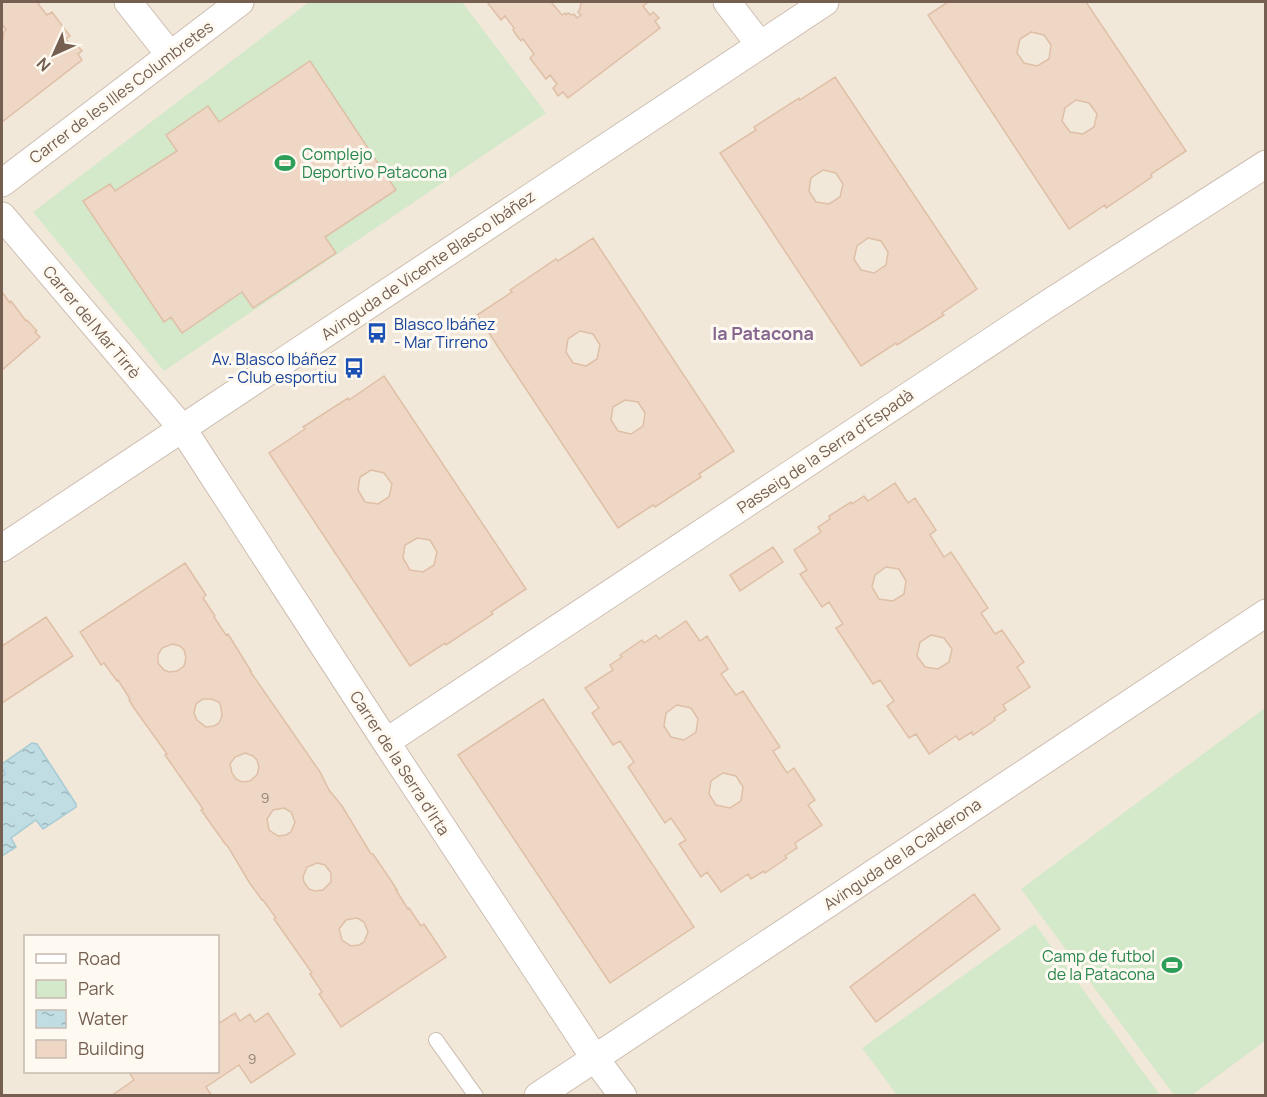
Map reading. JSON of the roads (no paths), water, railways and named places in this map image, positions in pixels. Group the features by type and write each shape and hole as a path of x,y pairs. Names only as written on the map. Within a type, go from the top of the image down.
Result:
{"street":[{"path":"128,2 170,55"},
{"name":"Carrer de les Illes Columbretes","path":"2,183 240,2"},
{"path":"727,2 760,45"},
{"name":"Avinguda de Vicente Blasco Ibáñez","path":"2,548 825,2"},
{"name":"Passeig de la Serra d'Espadà","path":"386,742 1026,318 1266,164"},
{"name":"Carrer del Mar Tirrè","path":"2,216 182,428"},
{"name":"Carrer de la Serra d'Irta","path":"182,428 594,1057 623,1095"},
{"name":"Avinguda de la Calderona","path":"538,1095 1266,613"}],"lane":[{"path":"436,1040 476,1095"}],"water":[{"path":"32,743 37,744 76,807 43,829 36,820 11,838 16,847 2,856 2,777 5,774 2,764"}],"place":[{"name":"Complejo Deportivo Patacona","path":"285,163"},
{"name":"Blasco Ibáñez - Mar Tirreno","path":"377,333"},
{"name":"Av. Blasco Ibáñez - Club esportiu","path":"354,368"},
{"name":"Camp de futbol de la Patacona","path":"1172,965"}],"district":[{"name":"la Patacona","path":"763,334"}]}
